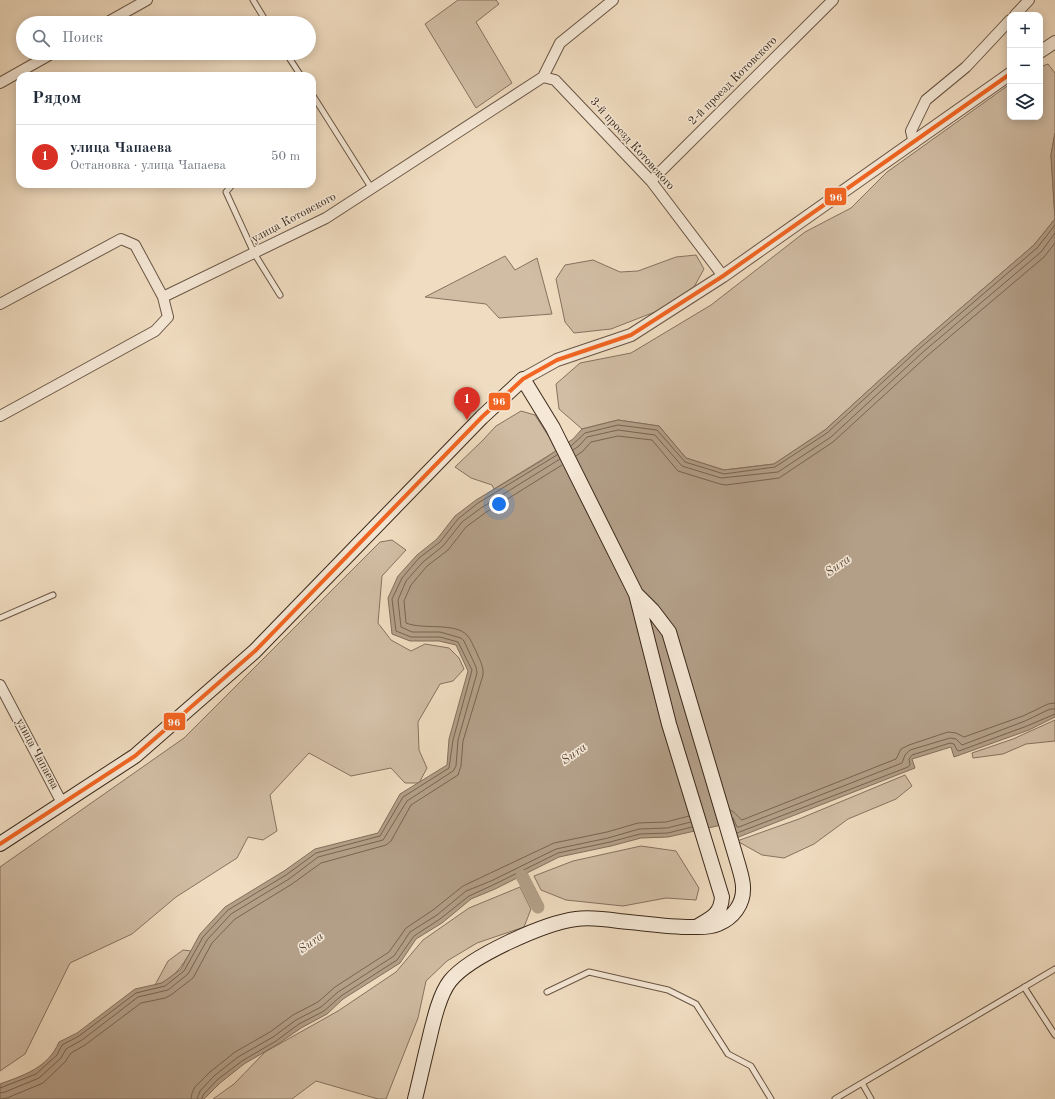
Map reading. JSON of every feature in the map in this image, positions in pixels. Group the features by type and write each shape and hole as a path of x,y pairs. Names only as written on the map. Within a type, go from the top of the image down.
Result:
{"main road":[{"path":"523,379 553,428 636,594 669,724 722,897 722,905 719,911 712,918 696,927"},
{"name":"улица Чапаева","path":"0,844 62,802 135,756 256,650 478,422 523,379"},
{"path":"415,1099 440,1000 450,981 462,969 476,960 513,940 548,926 578,918 677,927 696,927 717,925 728,919 736,912 740,903 743,885 738,864 669,632 653,611 636,594"}],"street":[{"path":"118,16 147,0"},
{"path":"543,77 560,43 613,0"},
{"name":"2-й проезд Котовского","path":"651,181 833,0"},
{"path":"1018,12 1029,0"},
{"path":"914,143 911,131 926,100 966,67 1007,23"},
{"path":"1043,50 1055,42"},
{"path":"19,72 41,60"},
{"path":"0,83 16,74"},
{"name":"улица Чапаева","path":"523,379 557,360 631,335 724,276 1007,76"},
{"name":"3-й проезд Котовского","path":"543,77 555,80 651,181 724,276"},
{"name":"улица Котовского","path":"163,297 326,218 543,77"},
{"path":"0,304 121,239 135,244 163,297 168,317 155,331 0,416"},
{"name":"улица Чапаева","path":"0,685 62,802"}],"lane":[{"path":"253,0 263,16"},
{"path":"291,60 298,72"},
{"path":"316,100 372,189"},
{"path":"230,188 226,192 254,253 280,295"},
{"path":"0,618 54,595"},
{"path":"835,1099 1055,969"},
{"path":"546,992 589,972 668,990 696,1004 728,1054 751,1066 771,1099"},
{"path":"1024,987 1055,1035"},
{"path":"862,1083 871,1099"}],"shaded area":[{"path":"458,0 496,0 499,4 476,22 512,83 476,108 425,24"},
{"path":"1048,64 1055,73 1055,133 1051,155 1055,219 1034,245 918,345 825,430 774,464 724,470 686,458 659,426 618,420 582,429 559,409 556,384 580,363 631,353 711,305 805,232 851,208 887,172 1007,86 1007,120 1043,120 1043,66"},
{"path":"696,255 704,269 694,287 665,308 611,329 574,333 565,322 556,279 565,265 593,260 620,272 638,271 676,257"},
{"path":"505,256 515,270 537,258 552,314 499,318 486,304 425,297"},
{"path":"521,411 535,415 556,451 494,489 492,485 471,478 455,467 496,426"},
{"path":"392,540 406,550 382,576 378,623 391,640 411,651 425,644 449,648 459,658 464,669 453,681 440,684 418,722 419,750 427,768 419,783 405,783 391,768 351,776 309,753 270,795 277,831 263,840 248,837 237,858 176,897 132,934 70,963 25,1054 0,1071 0,867 184,738 380,542"},
{"path":"1055,720 1055,741 1026,744 1003,754 973,758 972,753 1013,739"},
{"path":"905,775 912,786 896,799 848,819 814,844 784,858 762,855 737,841 799,819"},
{"path":"641,846 676,851 699,888 696,900 666,898 623,906 566,900 541,890 534,876 573,861"},
{"path":"520,887 531,909 524,927 477,943 447,961 426,981 418,1018 386,1099 378,1099 316,1081 292,1099 213,1099 234,1084 265,1052 338,1011 396,972 423,940 469,908"},
{"path":"183,950 191,951 176,972 167,980 155,985 168,961"}],"water":[{"path":"1055,133 1055,219 1051,155"},
{"name":"Sura","path":"1055,219 1055,717 1029,730 954,757 951,747 912,759 915,768 731,840 726,824 668,837 641,838 559,857 495,889 471,899 442,923 416,939 400,963 343,999 327,1014 301,1028 278,1044 244,1064 220,1083 204,1099 0,1099 0,1084 26,1074 42,1064 49,1058 59,1042 77,1033 135,989 162,983 181,969 200,934 225,907 284,871 315,849 378,833 400,794 447,765 449,739 468,671 456,645 439,641 410,641 392,634 388,598 398,576 417,555 437,539 455,516 476,500 541,461 573,439 582,429 618,420 659,426 686,458 724,470 774,464 825,430 918,345 1034,245"}],"waterway":[{"path":"522,876 538,907"}],"transit line":[{"name":"96","path":"0,844 135,756 255,651 482,417 523,379 557,360 631,335 723,276 1007,76"}],"place":[{"name":"улица Чапаева","path":"467,420"}]}
